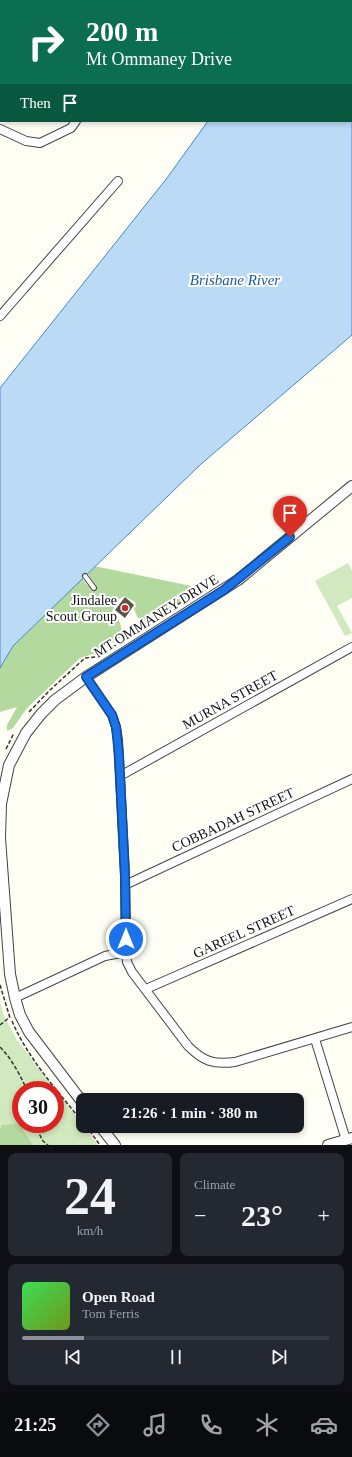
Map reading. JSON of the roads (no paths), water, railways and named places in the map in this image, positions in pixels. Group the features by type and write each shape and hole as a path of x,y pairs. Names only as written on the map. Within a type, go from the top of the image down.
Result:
{"street":[{"path":"0,129 26,141 40,143 71,128 75,122"},
{"path":"0,316 118,181"},
{"name":"MT OMMANEY DRIVE","path":"76,1095 29,1032 20,1015 10,974 0,838 1,804 9,765 26,733 41,714 55,700 86,677 228,587 352,486"},
{"name":"MURNA STREET","path":"120,776 352,647"},
{"path":"86,677 112,715 116,727 119,755 125,885 126,952 132,972 188,1046 198,1056 208,1062 223,1064 235,1062 352,1027"},
{"name":"COBBADAH STREET","path":"125,885 352,779"},
{"name":"GAREEL STREET","path":"146,989 352,899"},
{"path":"15,998 104,956 126,952"},
{"path":"315,1039 349,1139 328,1145"},
{"path":"106,1133 115,1145"}],"lane":[{"path":"85,576 94,588"}],"water":[{"name":"Brisbane River","path":"207,122 352,122 352,335 200,465 13,646 0,668 0,388 167,178"}],"place":[{"name":"Jindalee Scout Group","path":"125,608"}]}
